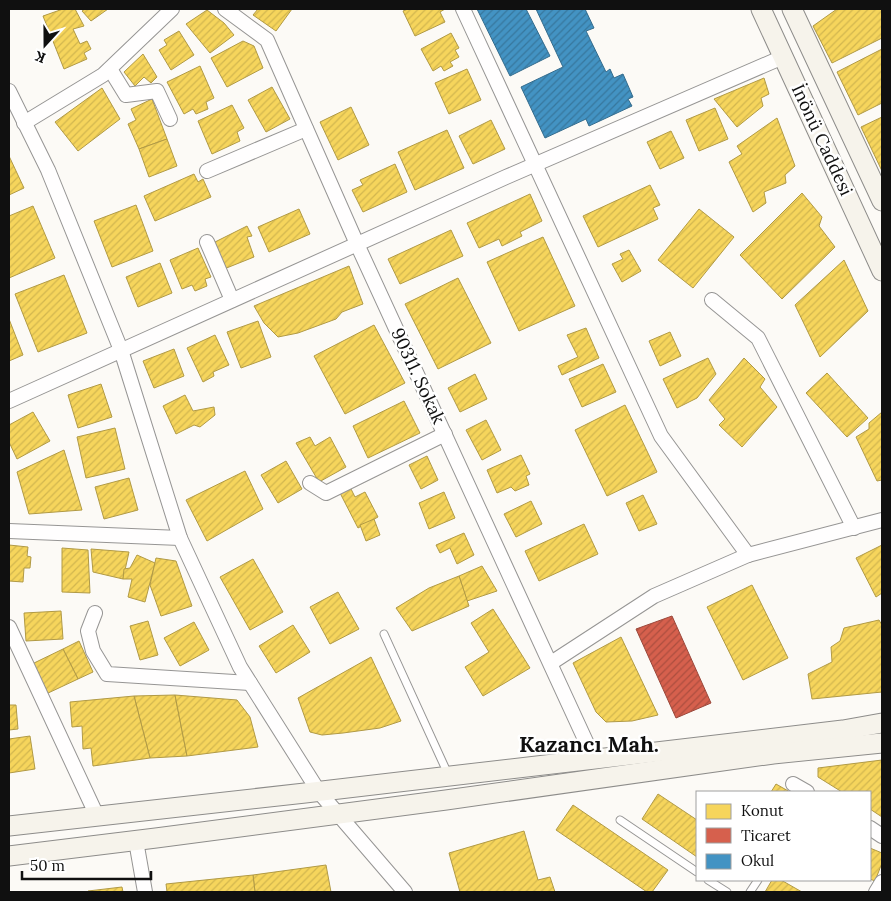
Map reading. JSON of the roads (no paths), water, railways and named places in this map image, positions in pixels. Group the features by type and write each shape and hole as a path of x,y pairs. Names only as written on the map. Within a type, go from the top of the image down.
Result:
{"main road":[{"name":"İnönü Caddesi","path":"761,9 882,271"},
{"path":"792,9 882,201"},
{"path":"9,826 319,792 843,730 882,723"},
{"path":"9,856 340,814 773,754 882,744"}],"street":[{"path":"24,123 103,75 172,9"},
{"name":"90311. Sokak","path":"225,9 267,40 357,244 594,759"},
{"path":"462,9 660,436 748,555"},
{"path":"9,401 535,164 783,57"},
{"path":"110,69 126,95 158,91 170,119"},
{"path":"9,91 48,170 121,350 180,538 240,667 319,792 340,814 404,892"},
{"path":"207,172 306,129"},
{"path":"207,242 232,300"},
{"path":"712,300 758,338 854,528"},
{"path":"310,483 326,493 445,434"},
{"path":"551,664 654,596 748,555 882,520"},
{"path":"10,529 180,538"},
{"path":"95,613 88,631 94,651 107,674 250,683"},
{"path":"9,627 98,816"},
{"path":"792,784 805,791"},
{"path":"871,829 882,836"},
{"path":"136,841 145,892"},
{"path":"876,892 882,882"}],"lane":[{"path":"384,634 450,776"},
{"path":"620,820 696,871"},
{"path":"710,881 727,892"},
{"path":"750,892 757,881"}],"district":[{"name":"Kazancı Mah.","path":"589,744"}]}
